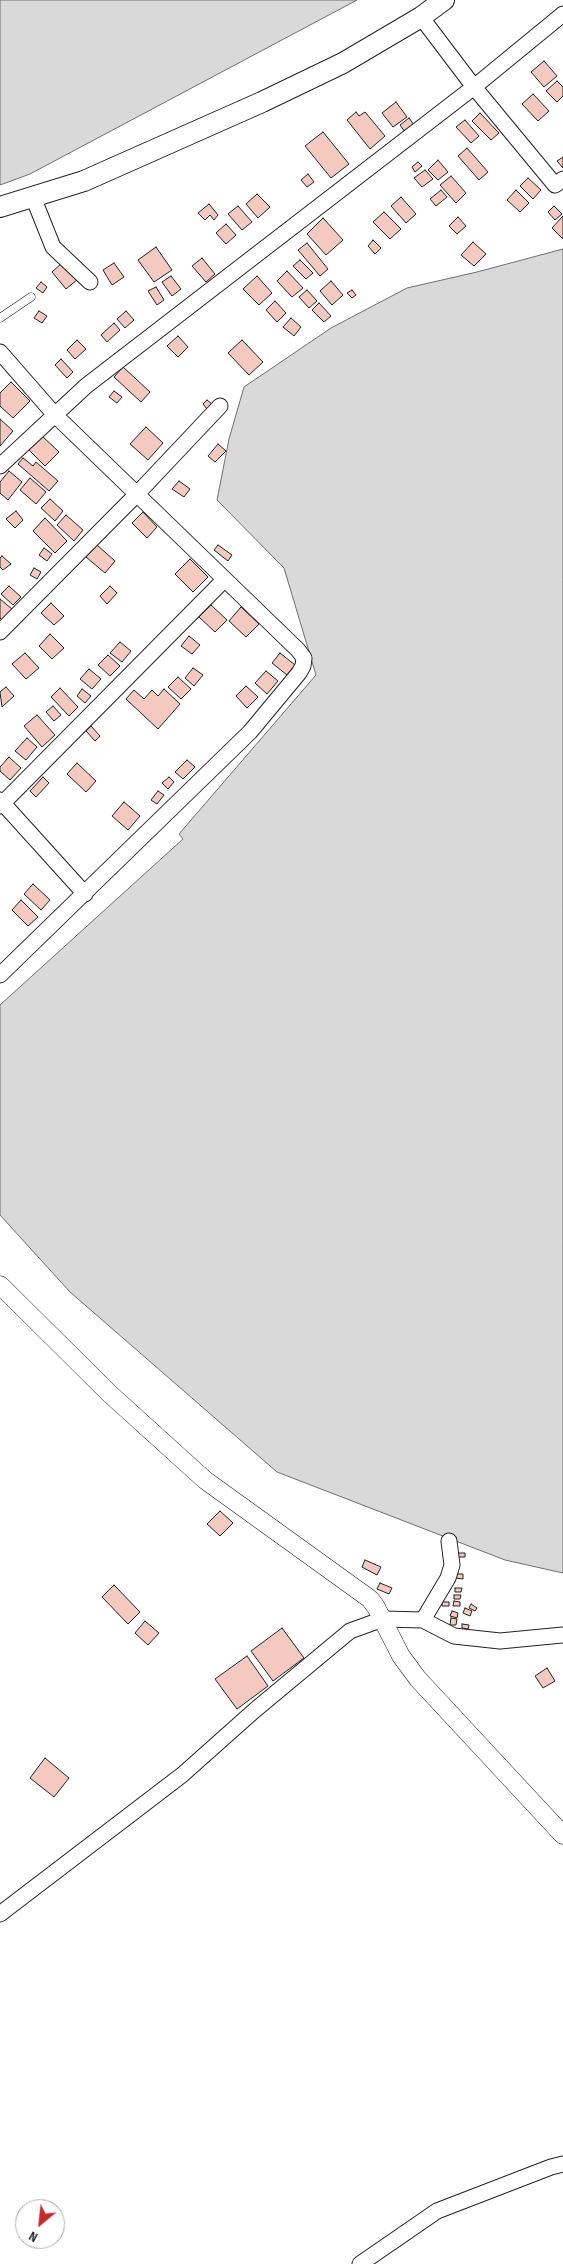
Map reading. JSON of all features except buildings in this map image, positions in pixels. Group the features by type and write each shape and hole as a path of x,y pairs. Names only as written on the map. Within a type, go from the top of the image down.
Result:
{"main road":[{"path":"0,207 84,181 262,102 343,62 421,17 444,0"}],"street":[{"path":"0,466 94,380 474,87 563,14"},
{"path":"421,17 474,87 555,185 563,179"},
{"path":"33,197 53,247 90,282"},
{"path":"0,352 55,415 298,650 304,658 303,666 250,732 0,975"},
{"path":"0,632 136,495 220,406"},
{"path":"85,894 1,803 224,580"},
{"path":"0,1285 110,1394 205,1480 370,1599 383,1619 401,1656 418,1679 563,1835"},
{"path":"423,1620 448,1578 452,1565 449,1541"},
{"path":"0,1914 182,1775 255,1710 350,1630 383,1619 423,1620 454,1636 500,1640 563,1635"},
{"path":"360,2264 438,2211 541,2170 563,2164"}],"lane":[{"path":"0,318 31,297"}],"shaded area":[{"path":"0,0 357,0 30,174 0,185"},
{"path":"563,249 563,1573 505,1560 277,1472 70,1292 0,1215 0,1005 183,839 179,834 316,675 284,568 217,500 229,439 244,387 331,328 407,288"}]}
